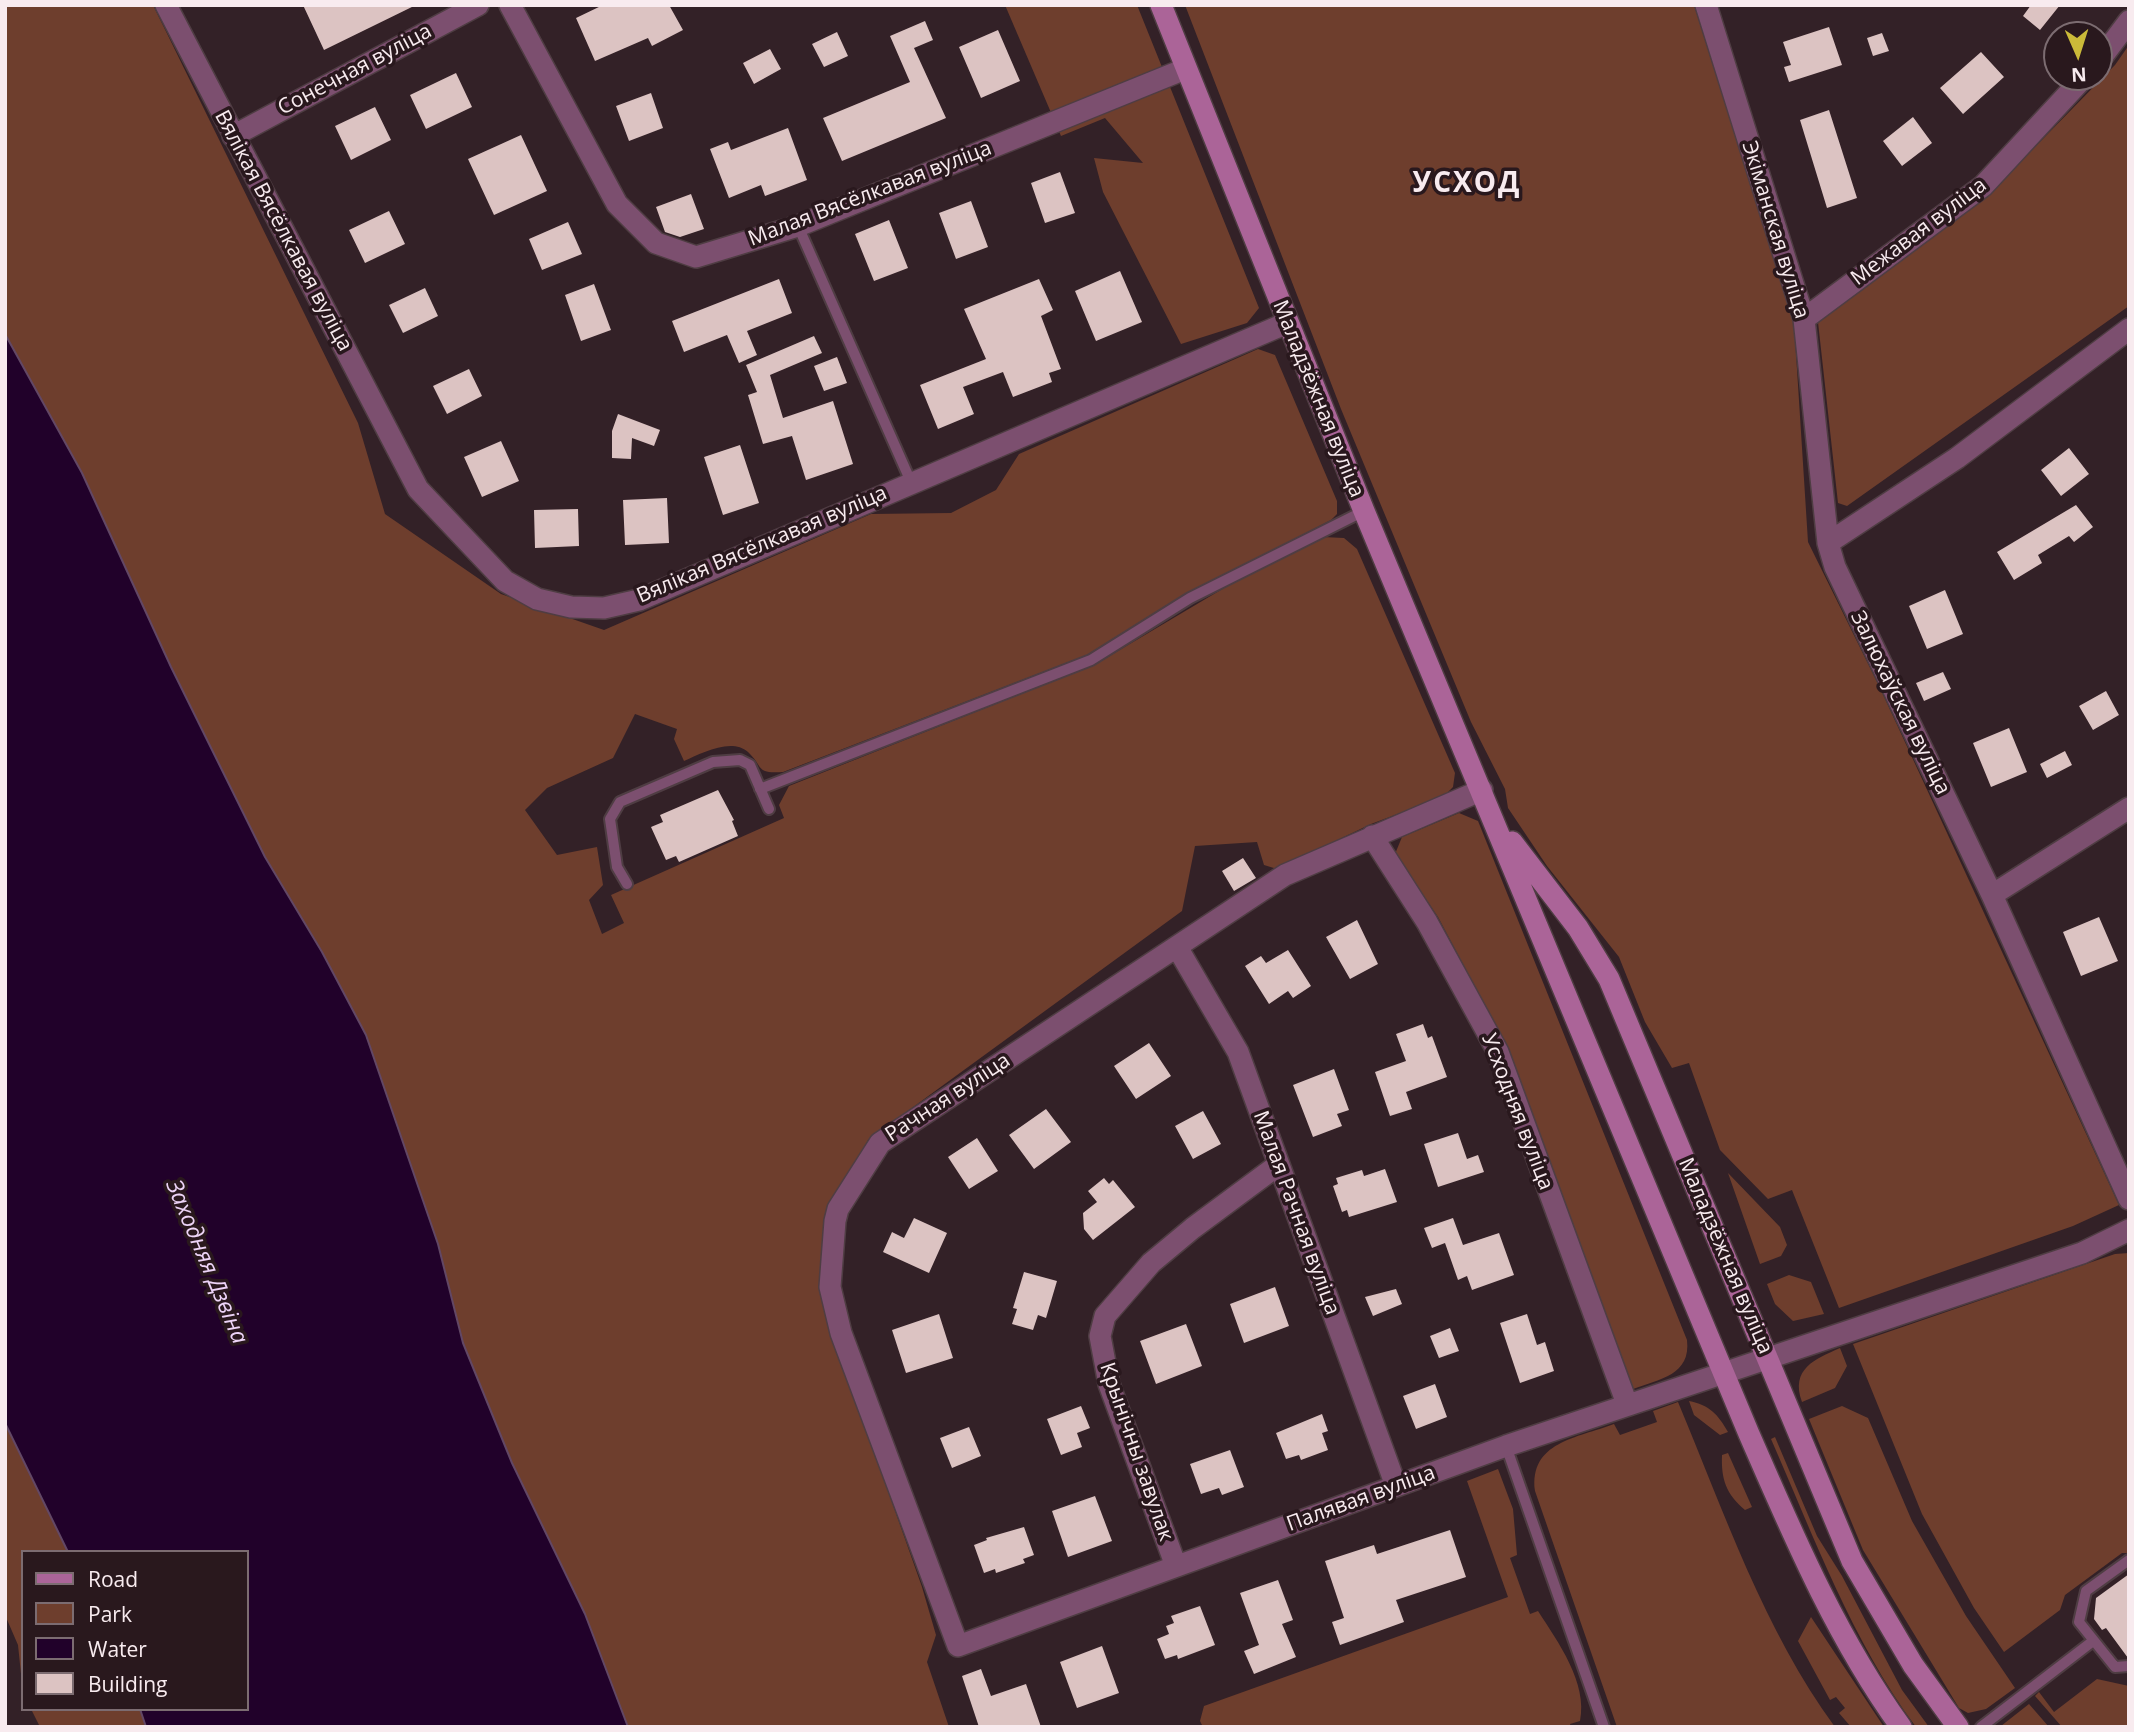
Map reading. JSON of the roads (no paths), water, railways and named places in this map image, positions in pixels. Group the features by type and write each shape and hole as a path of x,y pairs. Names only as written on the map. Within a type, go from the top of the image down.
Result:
{"main road":[{"name":"Маладзёжная вуліца","path":"1161,5 1364,511 1816,1586 1884,1703 1902,1727"},
{"name":"Маладзёжная вуліца","path":"1482,790 1503,831 1578,928 1609,979 1852,1561 1913,1665 1958,1727"}],"street":[{"name":"Вялікая Вясёлкавая вуліца","path":"166,5 418,489 505,581 537,599 570,607 604,608 639,600 1287,323"},
{"name":"Сонечная вуліца","path":"233,136 478,5"},
{"name":"Малая Вясёлкавая вуліца","path":"510,5 617,204 656,243 696,257 798,226 1185,69"},
{"name":"Экіманская вуліца","path":"1706,5 1804,319 1828,543"},
{"path":"2113,42 2129,21"},
{"name":"Межавая вуліца","path":"1804,319 1983,186 2071,91"},
{"path":"1828,543 1957,458 2129,329"},
{"name":"Залюхаўская вуліца","path":"1828,543 1835,567 1992,895 2129,1199"},
{"name":"Рачная вуліца","path":"958,1646 841,1333 830,1287 838,1209 880,1143 1285,875 1372,835 1482,790"},
{"path":"1992,895 2129,808"},
{"name":"Усходняя вуліца","path":"1372,835 1427,922 1498,1052 1627,1404"},
{"name":"Малая Рачная вуліца","path":"1177,947 1238,1052 1396,1486"},
{"name":"Крынічны завулак","path":"1176,1566 1109,1384 1102,1358 1105,1316 1151,1263 1192,1228 1278,1165"},
{"name":"Палявая вуліца","path":"958,1646 1506,1446 1549,1434 1627,1404 2082,1253 2129,1230"}],"lane":[{"path":"798,226 911,482"},
{"path":"760,789 1091,660 1190,598 1364,511"},
{"path":"627,884 617,867 610,819 620,802 713,762 740,760 750,765 769,809"},
{"path":"1506,1446 1604,1727"},
{"path":"2129,1560 2086,1591 2079,1622 2115,1667 2129,1666"},
{"path":"1981,1727 2093,1641"}],"water":[{"name":"Заходняя Дзвіна","path":"5,334 82,473 171,667 265,857 322,952 366,1035 438,1244 463,1343 512,1463 585,1614 628,1727 146,1727 141,1711 248,1711 248,1550 67,1550 5,1423"}],"district":[{"name":"УСХОД","path":"1467,184"}]}
